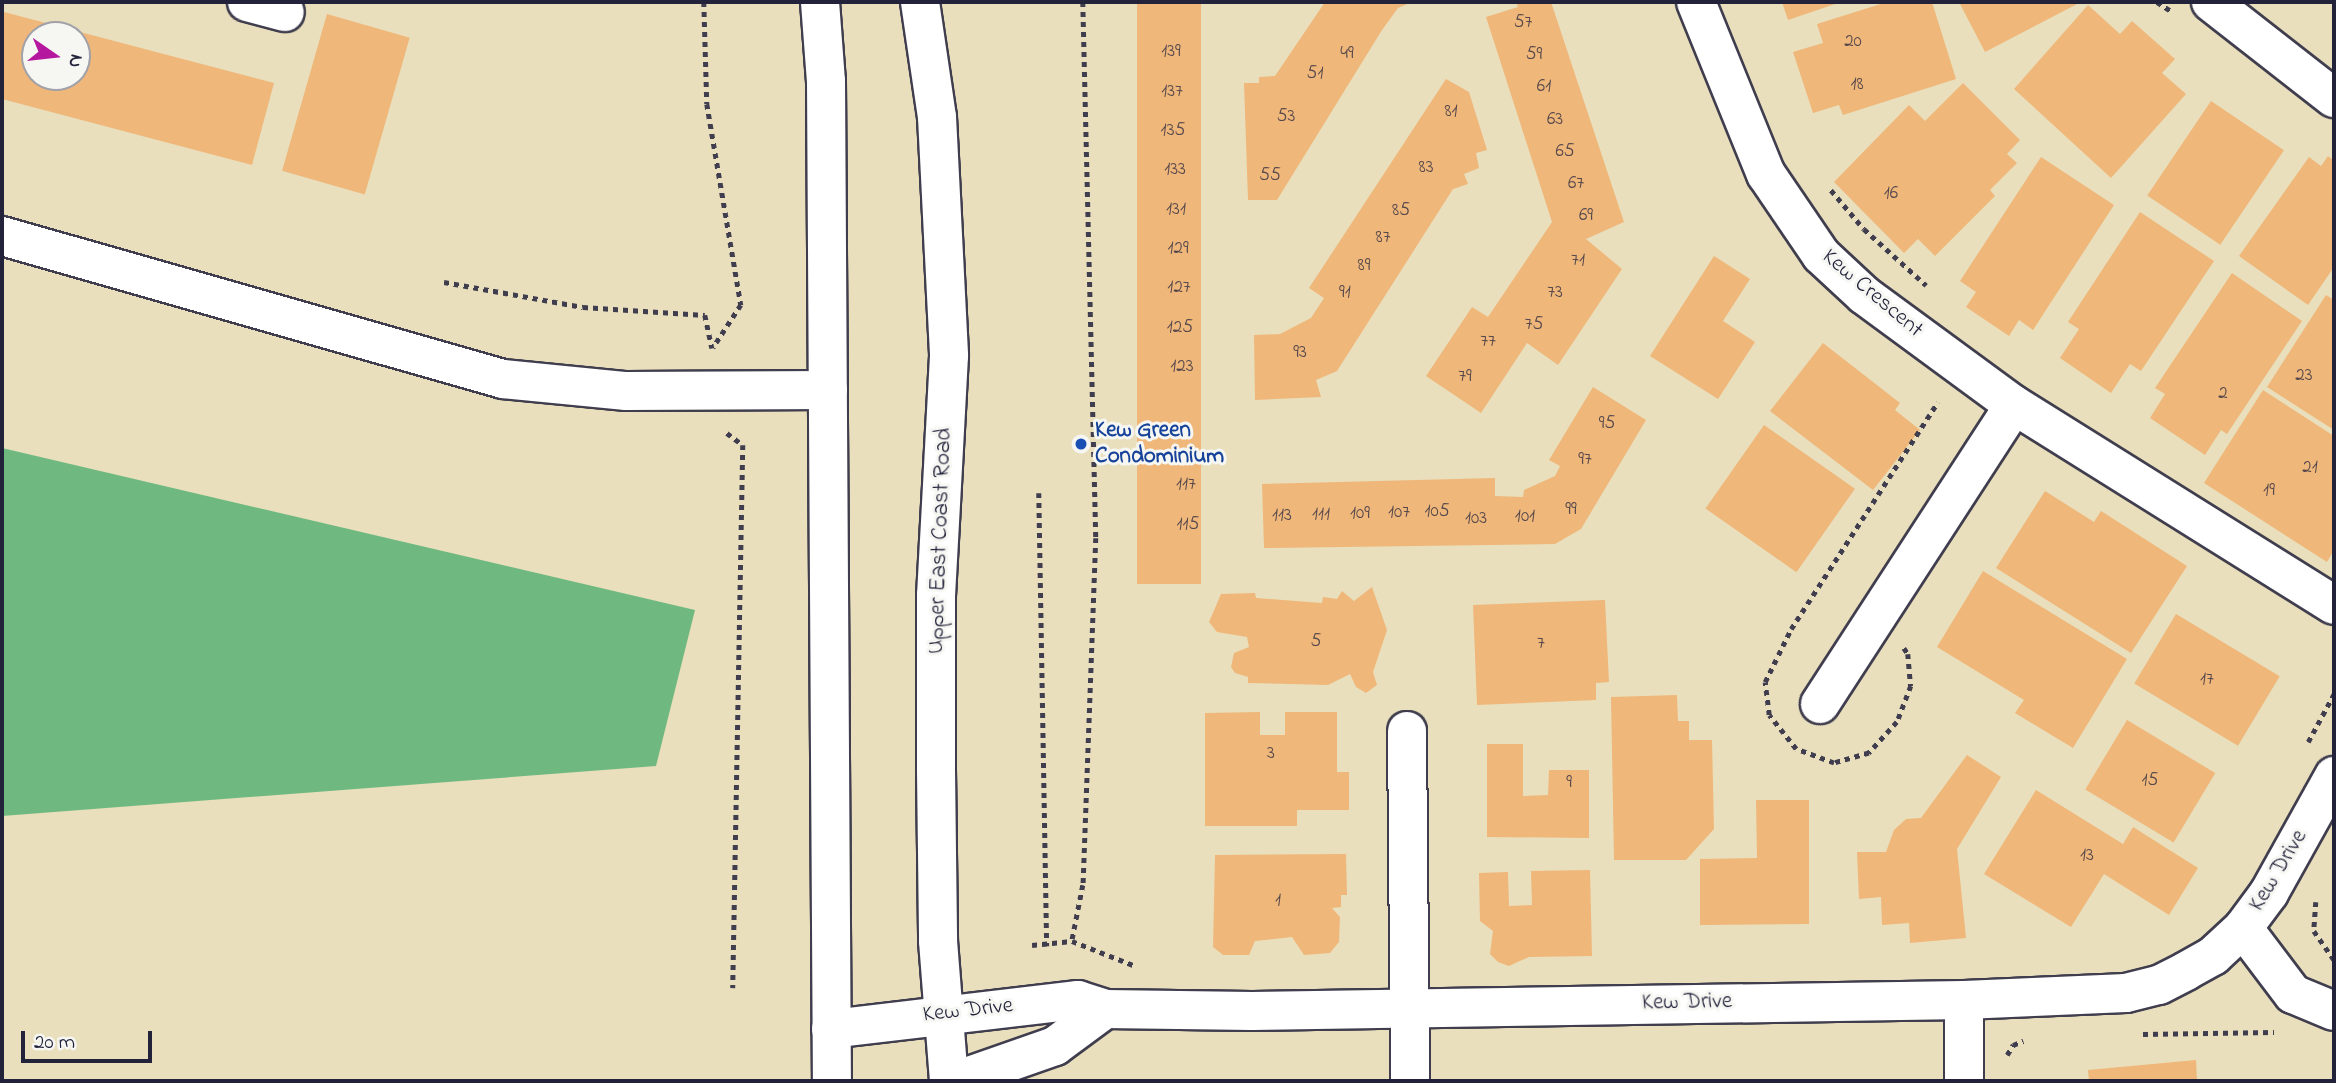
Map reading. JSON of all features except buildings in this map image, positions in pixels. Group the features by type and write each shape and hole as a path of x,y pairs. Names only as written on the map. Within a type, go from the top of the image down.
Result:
{"street":[{"path":"247,2 285,12"},
{"path":"820,2 826,82 832,1081"},
{"name":"Upper East Coast Road","path":"920,2 937,117 949,356 936,609 938,941 946,1013 949,1081"},
{"name":"Kew Crescent","path":"1696,2 1766,174 1821,255 1864,295 2014,405 2334,605"},
{"path":"2211,2 2334,98"},
{"path":"2,236 503,379 626,391 828,390"},
{"path":"1820,704 2014,405"},
{"path":"1407,731 1410,1081"},
{"name":"Kew Drive","path":"831,1029 946,1013 1078,1000 1105,1009 1409,1009 1964,1000 2126,993 2159,985 2213,956 2243,929 2269,893 2334,776"},
{"name":"Kew Drive","path":"2243,929 2293,994 2334,1011"},
{"path":"1964,1000 1964,1081"},
{"path":"955,1081 1055,1046 1105,1009"}],"path":[{"path":"444,282 583,307 705,315 712,349 741,305 707,104 704,2"},
{"path":"1072,941 1083,885 1096,538 1083,2"},
{"path":"1822,179 1864,229 1933,290"},
{"path":"723,430 743,445 733,988"},
{"path":"1039,493 1047,946"},
{"path":"2302,752 2334,694"},
{"path":"2321,890 2312,911 2314,931 2334,960"},
{"path":"1032,944 1047,946 1072,941 1138,967"},
{"path":"2129,1035 2287,1032"},
{"path":"2012,1045 2032,1038"}],"green space":[{"path":"2,448 695,610 656,766 2,816"}],"place":[{"name":"Kew Green Condominium","path":"1081,444"}]}
